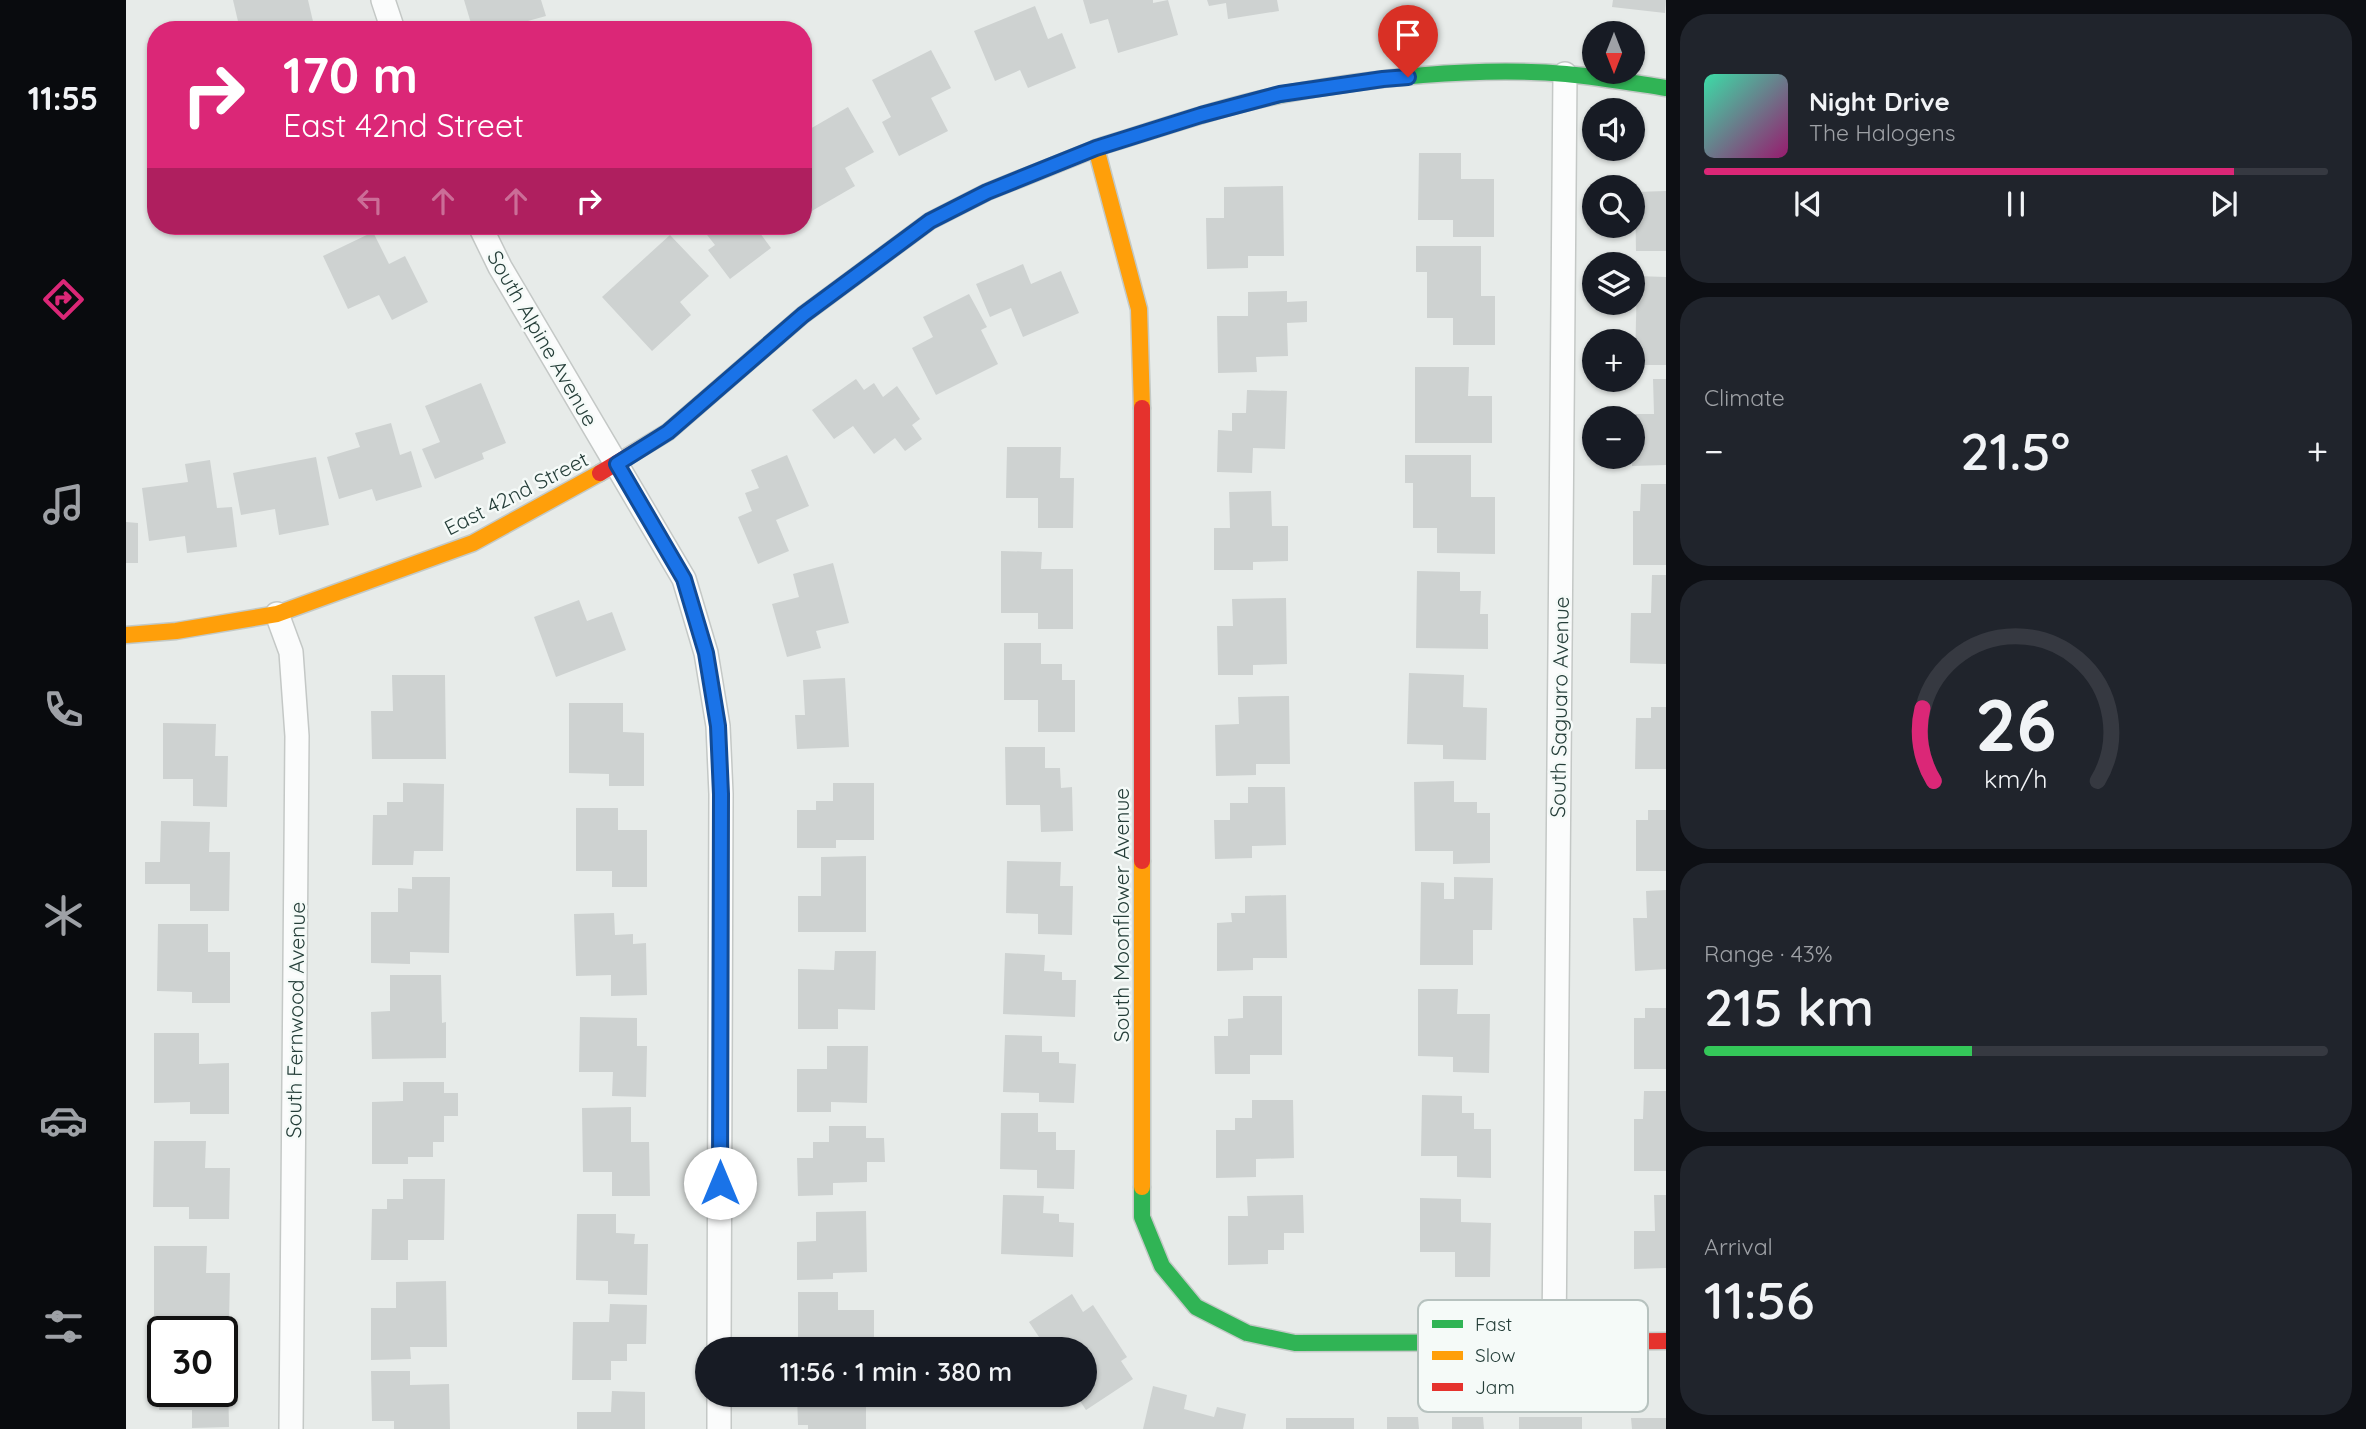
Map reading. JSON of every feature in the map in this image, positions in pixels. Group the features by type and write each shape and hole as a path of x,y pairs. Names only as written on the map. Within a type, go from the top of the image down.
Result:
{"street":[{"path":"383,0 391,21"},
{"name":"East 42nd Street","path":"126,635 176,631 277,614 473,543 617,464 668,432 803,315 930,221 987,192 1096,148 1280,94 1383,79 1483,73 1565,74 1666,88"},
{"name":"South Saguaro Avenue","path":"1553,1300 1565,74"},
{"name":"South Moonflower Avenue","path":"1096,148 1139,309 1142,358 1142,1217 1163,1266 1196,1307 1247,1333 1295,1343 1418,1343"},
{"name":"South Alpine Avenue","path":"484,235 500,267 684,579 706,653 718,726 721,794 719,1337"},
{"name":"South Fernwood Avenue","path":"277,614 291,652 297,736 291,1429"},
{"name":"South Moonflower Avenue","path":"1648,1341 1666,1341"},
{"path":"719,1407 719,1429"}],"building":[{"path":"233,0 308,0 313,21 238,21"},
{"path":"464,0 541,0 546,16 528,21 470,21"},
{"path":"1083,0 1153,0 1153,3 1168,0 1178,35 1118,53 1108,19 1090,24"},
{"path":"1207,0 1277,0 1279,11 1228,19 1226,3 1209,6"},
{"path":"1613,0 1666,0 1665,13 1612,7"},
{"path":"1035,6 1048,39 1062,33 1076,68 1028,88 1020,70 995,81 974,31"},
{"path":"931,50 951,88 931,98 948,131 899,156 882,122 891,117 872,80"},
{"path":"848,107 874,152 845,168 855,186 812,211 812,128"},
{"path":"1419,153 1461,153 1461,179 1494,179 1494,237 1453,237 1453,220 1418,220"},
{"path":"1283,186 1284,256 1248,256 1248,268 1207,269 1206,218 1224,218 1224,187"},
{"path":"1666,191 1666,251 1636,251 1636,238 1645,238 1645,192"},
{"path":"367,235 374,235 389,264 405,256 428,302 392,320 379,295 348,309 323,256"},
{"path":"670,235 709,276 680,302 691,315 652,351 602,297"},
{"path":"707,235 761,235 771,248 730,279 708,250 715,245"},
{"path":"1416,246 1481,246 1481,296 1495,296 1495,345 1453,345 1453,318 1427,318 1427,272 1416,272"},
{"path":"1023,264 1031,284 1061,271 1079,313 1023,337 1011,308 990,317 976,284"},
{"path":"1645,276 1666,277 1666,365 1645,365 1645,329 1636,329 1636,315 1645,315"},
{"path":"1287,291 1287,302 1307,301 1307,322 1287,323 1288,356 1256,357 1257,372 1218,373 1217,316 1248,316 1248,292"},
{"path":"969,294 987,327 981,330 998,364 936,395 912,348 933,337 923,317"},
{"path":"1415,367 1469,367 1468,396 1492,396 1492,443 1415,443"},
{"path":"856,379 864,390 874,383 883,397 897,386 920,419 912,425 922,439 905,451 895,438 874,454 853,426 834,439 812,410"},
{"path":"1653,379 1666,379 1666,465 1645,466 1645,414 1654,414"},
{"path":"481,383 506,443 482,453 484,459 435,479 422,449 440,442 425,406"},
{"path":"1247,390 1287,391 1285,449 1253,448 1252,473 1217,472 1218,430 1232,431 1232,413 1246,413"},
{"path":"391,423 400,455 411,451 422,487 376,501 372,489 339,499 327,457 360,447 355,433"},
{"path":"1007,447 1061,447 1060,478 1074,478 1073,528 1038,528 1038,498 1006,498"},
{"path":"787,455 809,506 776,520 789,551 758,564 738,517 752,511 745,493 759,488 751,470"},
{"path":"1405,455 1471,455 1471,497 1495,497 1495,554 1437,553 1437,528 1413,528 1413,483 1405,483"},
{"path":"316,457 329,525 279,535 275,509 241,515 233,473"},
{"path":"210,460 217,508 232,507 237,547 187,553 185,536 149,541 142,488 188,482 185,464"},
{"path":"1641,484 1666,484 1666,565 1633,565 1633,511 1640,511"},
{"path":"1271,491 1272,526 1288,526 1288,561 1253,562 1253,570 1214,570 1214,528 1230,528 1229,492"},
{"path":"126,522 138,523 138,563 126,563"},
{"path":"1001,551 1042,552 1041,569 1073,569 1073,629 1038,629 1038,613 1001,613"},
{"path":"833,563 849,623 816,631 821,648 787,657 772,604 799,597 793,574"},
{"path":"1417,571 1460,572 1460,591 1481,591 1480,614 1488,614 1488,649 1416,648"},
{"path":"1652,575 1666,575 1666,664 1630,663 1631,613 1651,613"},
{"path":"1286,598 1287,664 1253,665 1253,675 1218,675 1217,626 1233,626 1232,599"},
{"path":"579,600 587,621 612,612 626,650 556,677 534,617"},
{"path":"1004,643 1041,643 1041,664 1062,664 1062,680 1075,680 1075,732 1038,732 1038,700 1004,700"},
{"path":"1409,673 1464,675 1463,707 1487,708 1486,760 1443,759 1443,745 1407,744"},
{"path":"392,675 445,675 446,759 372,759 371,711 393,711"},
{"path":"845,678 849,747 797,749 795,715 805,715 803,680"},
{"path":"1289,696 1290,764 1256,764 1256,775 1216,776 1215,725 1239,724 1238,697"},
{"path":"569,703 623,703 623,732 644,733 644,786 609,786 609,774 569,773"},
{"path":"1651,707 1666,707 1666,769 1635,769 1636,718 1651,718"},
{"path":"163,723 216,724 215,756 228,756 227,807 193,806 193,779 163,779"},
{"path":"1005,747 1045,747 1045,768 1060,768 1061,788 1072,787 1073,831 1041,832 1040,805 1006,805"},
{"path":"1454,781 1454,802 1477,802 1477,813 1490,813 1490,863 1453,864 1453,851 1415,851 1414,782"},
{"path":"403,783 444,784 443,851 414,851 413,865 372,865 373,815 387,815 387,802 403,802"},
{"path":"833,783 874,783 874,840 836,840 836,848 797,848 797,810 816,810 816,801 833,801"},
{"path":"1248,787 1285,787 1286,845 1252,846 1252,858 1215,859 1214,820 1230,820 1230,803 1248,803"},
{"path":"576,808 618,808 618,830 647,830 647,887 612,887 612,871 576,871"},
{"path":"1648,810 1666,810 1666,871 1636,871 1636,820 1648,820"},
{"path":"161,821 210,822 209,852 230,852 229,911 190,911 190,884 145,884 145,862 160,862"},
{"path":"866,856 866,932 798,932 798,896 821,896 821,857"},
{"path":"1007,861 1061,862 1060,886 1073,886 1072,935 1038,934 1038,914 1006,913"},
{"path":"412,877 450,877 449,953 410,952 410,964 371,963 371,912 398,912 398,888 412,889"},
{"path":"1454,877 1493,878 1492,930 1473,930 1473,965 1420,965 1421,882 1444,883 1444,899 1454,899"},
{"path":"1666,890 1666,969 1635,971 1633,918 1647,918 1646,891"},
{"path":"1286,895 1287,958 1253,958 1253,970 1217,971 1217,923 1232,922 1231,913 1245,913 1245,896"},
{"path":"614,913 615,935 633,934 633,944 646,943 647,995 611,996 611,975 576,976 574,914"},
{"path":"158,924 208,924 208,952 230,952 230,1003 192,1003 192,992 157,991"},
{"path":"835,951 876,951 875,1010 838,1009 838,1029 798,1029 798,969 834,970"},
{"path":"1005,953 1045,955 1044,971 1062,972 1062,980 1076,980 1075,1017 1003,1014"},
{"path":"390,975 441,975 442,1023 446,1022 446,1058 372,1059 371,1012 390,1011"},
{"path":"1418,989 1458,989 1457,1014 1490,1014 1489,1073 1453,1072 1453,1057 1418,1056"},
{"path":"1243,996 1282,996 1282,1055 1250,1055 1250,1074 1215,1074 1214,1036 1228,1036 1228,1019 1243,1018"},
{"path":"1645,1008 1666,1008 1666,1069 1634,1069 1634,1018 1645,1018"},
{"path":"580,1017 637,1018 637,1046 647,1046 646,1097 612,1096 613,1072 579,1072"},
{"path":"154,1033 199,1033 199,1064 229,1063 229,1114 190,1114 190,1102 154,1103"},
{"path":"1005,1035 1042,1036 1042,1052 1059,1052 1059,1063 1076,1064 1074,1103 1039,1102 1039,1093 1003,1092"},
{"path":"827,1046 868,1046 867,1103 831,1102 831,1112 797,1112 797,1069 827,1069"},
{"path":"403,1082 444,1082 444,1093 458,1093 458,1116 444,1116 444,1142 433,1142 433,1157 408,1157 408,1164 372,1164 372,1102 403,1101"},
{"path":"1644,1091 1666,1091 1666,1171 1634,1171 1634,1119 1643,1119"},
{"path":"1422,1095 1462,1096 1462,1113 1474,1113 1474,1129 1491,1129 1491,1178 1457,1177 1457,1156 1421,1156"},
{"path":"1252,1100 1293,1100 1294,1158 1256,1159 1256,1177 1216,1178 1216,1130 1235,1130 1235,1118 1252,1118"},
{"path":"631,1107 631,1142 649,1142 650,1196 612,1196 612,1172 583,1172 582,1108"},
{"path":"1001,1113 1038,1113 1038,1132 1056,1132 1056,1150 1075,1150 1074,1189 1037,1188 1037,1170 1000,1169"},
{"path":"829,1126 866,1126 866,1138 884,1138 885,1162 867,1162 867,1182 833,1183 833,1195 798,1196 797,1158 813,1158 813,1142 829,1142"},
{"path":"154,1141 206,1141 205,1168 230,1168 229,1219 189,1219 189,1207 153,1207"},
{"path":"403,1179 445,1179 444,1240 408,1240 408,1260 371,1260 372,1209 387,1209 387,1199 403,1199"},
{"path":"1003,1195 1044,1196 1043,1213 1059,1214 1059,1222 1074,1223 1073,1257 1001,1254"},
{"path":"1303,1195 1304,1233 1284,1233 1284,1250 1268,1250 1268,1264 1228,1265 1228,1216 1248,1216 1247,1196"},
{"path":"1654,1195 1666,1195 1666,1268 1634,1269 1634,1231 1655,1231"},
{"path":"1420,1198 1461,1199 1461,1222 1491,1223 1490,1277 1455,1277 1455,1252 1420,1252"},
{"path":"866,1211 867,1272 833,1273 833,1279 797,1280 797,1242 816,1241 816,1212"},
{"path":"577,1214 616,1214 616,1233 635,1234 634,1244 648,1244 647,1295 608,1294 608,1281 576,1280"},
{"path":"154,1246 207,1246 206,1273 230,1273 229,1316 154,1316"},
{"path":"446,1281 447,1347 410,1347 411,1359 371,1360 371,1308 396,1308 396,1282"},
{"path":"798,1292 838,1292 838,1310 874,1310 874,1337 798,1337"},
{"path":"1072,1294 1083,1312 1093,1305 1127,1357 1121,1361 1133,1379 1097,1403 1097,1337 1039,1337 1029,1322"},
{"path":"610,1304 647,1305 646,1344 627,1344 627,1361 611,1361 611,1380 572,1380 573,1322 609,1322"},
{"path":"371,1371 410,1371 410,1385 449,1384 450,1429 394,1429 394,1421 372,1421"},
{"path":"1153,1386 1187,1395 1184,1409 1214,1417 1217,1407 1246,1414 1243,1429 1143,1429"},
{"path":"612,1391 645,1392 645,1429 577,1429 577,1412 611,1412"},
{"path":"159,1407 229,1407 229,1427 192,1428 192,1410 159,1410"},
{"path":"797,1407 866,1407 866,1429 808,1429 808,1425 798,1425"},
{"path":"1387,1417 1418,1417 1419,1429 1387,1429"},
{"path":"1452,1417 1483,1417 1484,1429 1452,1429"},
{"path":"1519,1417 1582,1417 1582,1429 1519,1429"},
{"path":"1286,1418 1354,1418 1354,1429 1286,1429"},
{"path":"1631,1418 1666,1418 1666,1429 1632,1429"}],"traffic: fast":[{"path":"1102,146 1258,100 1314,89 1423,75 1532,72 1666,88"},
{"path":"1142,1187 1142,1217 1162,1266 1196,1307 1247,1333 1295,1343 1418,1343"}],"traffic: slow":[{"path":"1096,148 1139,309 1142,408"},
{"path":"126,635 176,631 277,614 473,543 600,473"},
{"path":"1142,861 1142,1187"}],"traffic: jam":[{"path":"600,473 668,432 803,315 930,221 987,192 1102,146"},
{"path":"1142,408 1142,861"},
{"path":"1648,1341 1666,1341"}],"route":[{"path":"720,1183 721,794 718,726 706,653 684,579 617,464 668,432 803,315 930,221 987,192 1096,148 1201,115 1280,94 1408,77"}]}
